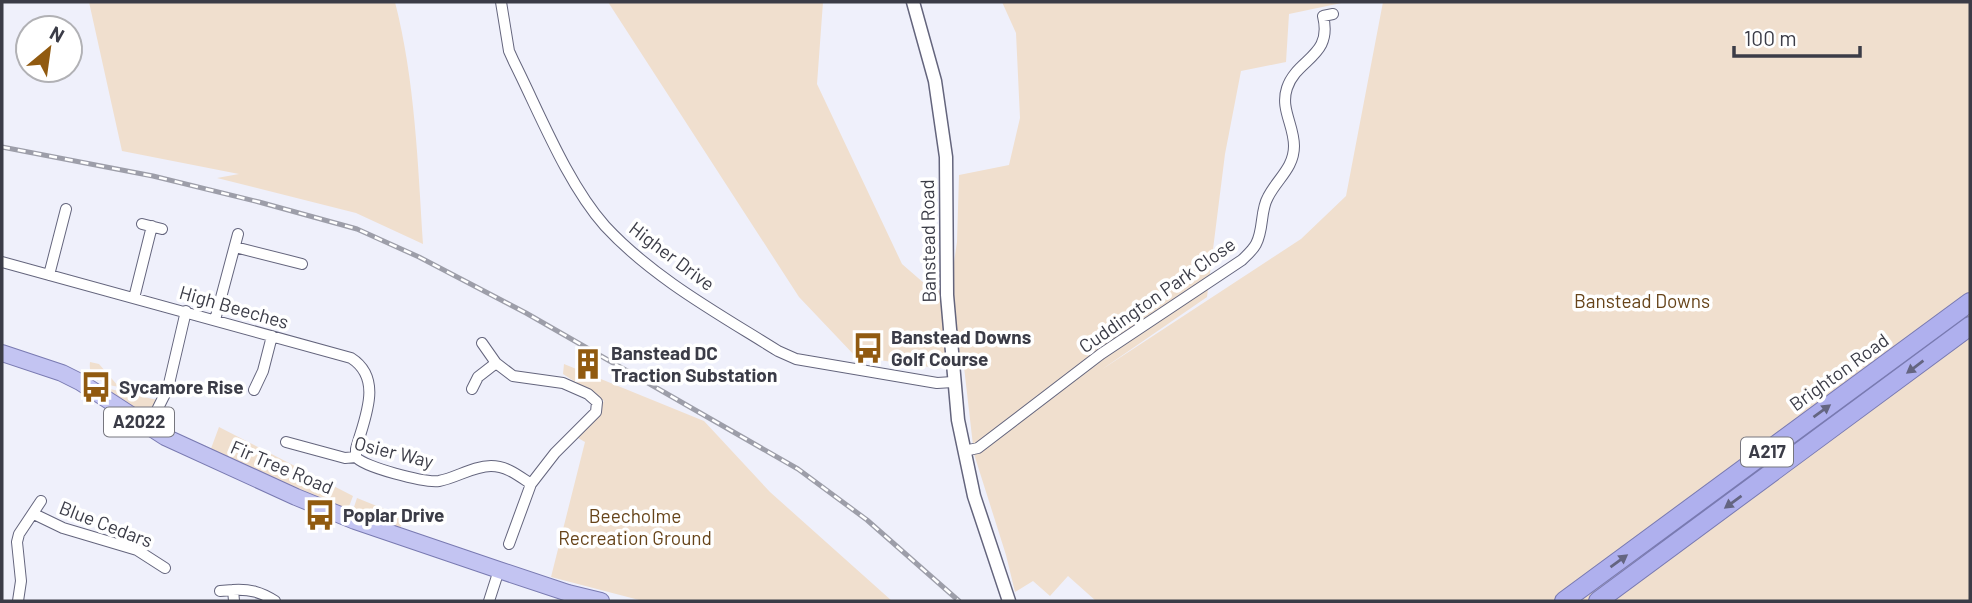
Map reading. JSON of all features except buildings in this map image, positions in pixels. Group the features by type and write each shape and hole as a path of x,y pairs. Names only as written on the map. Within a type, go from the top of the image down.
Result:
{"highway":[{"name":"Brighton Road","path":"1564,601 1970,302"},
{"name":"A217","path":"1598,601 1970,326"}],"main road":[{"name":"Fir Tree Road","path":"2,353 62,373 80,382 148,428 247,476 326,509 499,570 601,601"}],"street":[{"name":"Higher Drive","path":"501,2 509,51 514,62 572,177 591,208 623,244 661,275 778,351 796,359 937,383 953,382"},
{"name":"Banstead Road","path":"913,2 934,81 946,157 946,271 953,382 964,451 984,528 1009,601"},
{"name":"Cuddington Park Close","path":"964,451 978,448 1101,354 1242,260 1256,244 1261,232 1265,202 1290,165 1294,153 1294,137 1284,106 1290,80 1324,42 1326,28 1323,16 1333,14"},
{"path":"49,275 66,209"},
{"path":"134,298 152,226"},
{"path":"215,320 238,234"},
{"path":"235,247 302,264"},
{"name":"High Beeches","path":"2,262 351,358 364,371 371,392 356,457"},
{"path":"148,428 168,388 186,311"},
{"path":"254,390 272,336"},
{"path":"482,343 496,363 513,376 574,387 597,402 596,412 555,453 531,484 509,544"},
{"path":"472,389 478,377 496,363"},
{"name":"Osier Way","path":"286,442 345,458 356,457 364,464 424,480 436,481 480,467 492,466 510,471 531,484"},
{"name":"Blue Cedars","path":"18,601 21,581 17,542 19,534 41,501"},
{"name":"Blue Cedars","path":"34,514 63,528 138,550 165,568"},
{"path":"489,601 499,570"},
{"path":"220,591 234,596 259,592 275,601"}],"green space":[{"path":"89,2 395,2 411,92 423,244 356,213 217,178 239,174 122,151"},
{"name":"Banstead Downs","path":"608,2 823,2 817,84 902,264 933,291 950,289 957,242 959,175 1009,165 1020,118 1016,33 1002,2 1346,2 1289,14 1286,62 1241,71 1225,154 1207,297 1101,370 1301,239 1346,196 1383,2 1970,2 1970,601 1096,601 1068,576 1050,596 1033,581 1015,592 974,454 964,367 937,368 856,357 799,297"},
{"path":"90,362 99,364 119,387 104,384 99,379 98,381 91,373"},
{"name":"Beecholme Recreation Ground","path":"564,364 704,421 770,492 892,601 643,601 551,577 585,442 578,438 604,401 563,374"},
{"path":"106,388 157,400 150,409 138,412 110,396"},
{"path":"219,427 353,496 347,512 209,454"},
{"path":"357,498 404,517 399,532 360,517 360,514 353,510"}],"railway":[{"path":"2,147 153,176 259,202 357,229 419,257 526,313 798,469 867,520 959,601"}],"place":[{"name":"Banstead Downs Golf Course","path":"868,348"},
{"name":"Banstead DC Traction Substation","path":"588,364"},
{"name":"Sycamore Rise","path":"96,387"},
{"name":"Poplar Drive","path":"320,515"}]}
